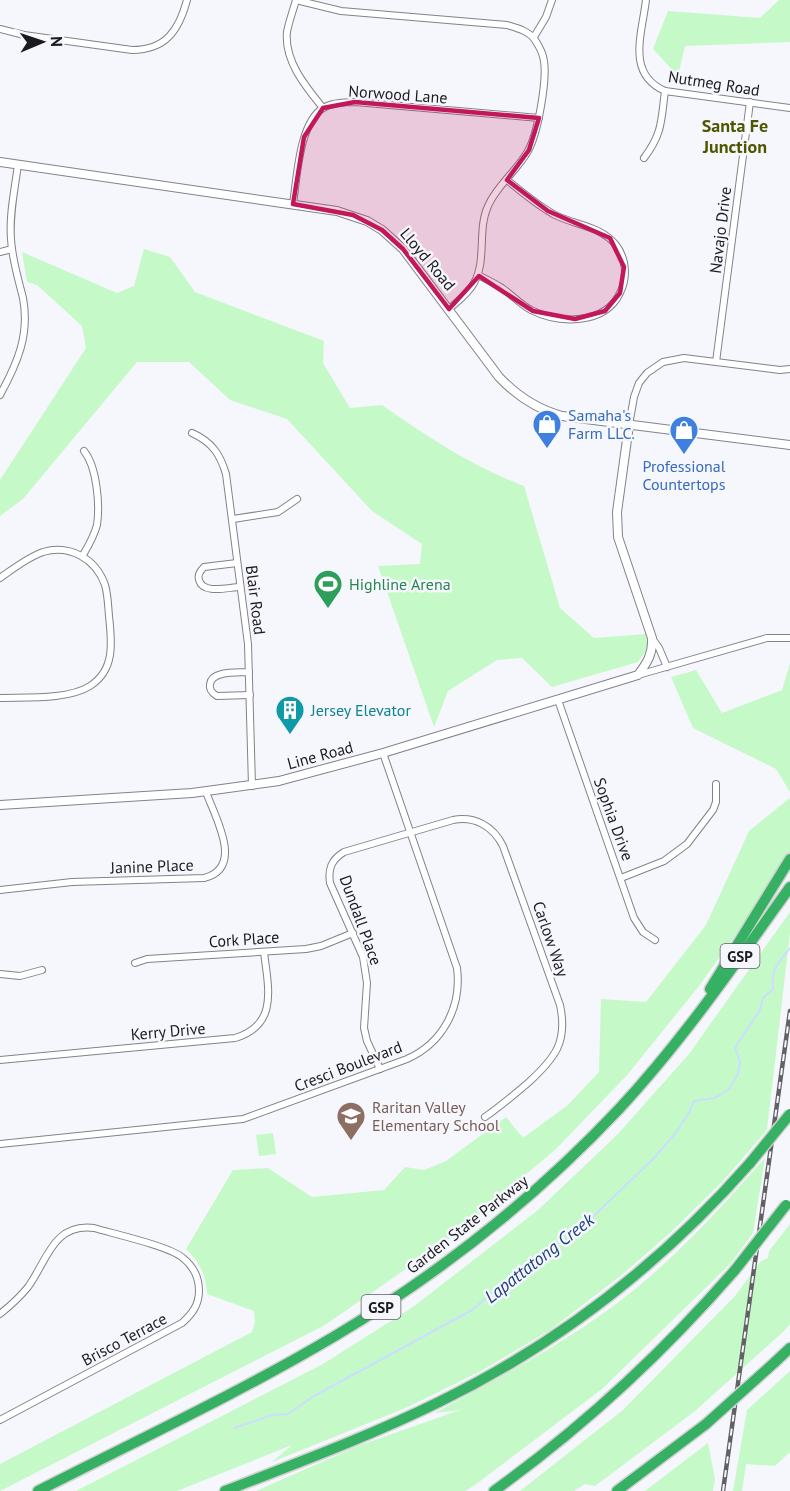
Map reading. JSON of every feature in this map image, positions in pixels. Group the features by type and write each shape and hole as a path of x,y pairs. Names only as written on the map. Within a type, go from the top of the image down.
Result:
{"highway":[{"path":"694,1019 718,974 790,858"},
{"name":"Garden State Parkway","path":"38,1491 292,1361 381,1308 505,1215 583,1145 637,1089 694,1019 788,890"},
{"path":"225,1491 417,1413 511,1364 584,1316 659,1256 697,1220 790,1114"},
{"path":"494,1491 564,1438 612,1396 674,1336 735,1270 788,1203"},
{"path":"617,1491 706,1424 790,1348"}],"street":[{"path":"0,29 24,35 132,50 143,49 155,46 172,34 182,18 187,0"},
{"path":"293,204 304,137 310,124 323,108 295,70 288,51 287,32 296,0 340,11 507,25 534,37 544,61 539,118 529,150 493,197 485,215 478,275 466,294 449,309"},
{"path":"534,37 552,0"},
{"name":"Nutmeg Road","path":"646,0 639,63 643,75 649,82 665,91 790,108"},
{"path":"644,158 659,133 665,91"},
{"name":"Norwood Lane","path":"323,108 355,102 539,118"},
{"name":"Navajo Drive","path":"716,362 750,102"},
{"name":"Lloyd Road","path":"0,162 293,204 353,215 382,230 403,249 499,376 525,400 543,410 562,416 790,445"},
{"path":"0,395 18,359 25,329 23,300 12,249 11,220 18,164"},
{"path":"478,275 533,311 575,319 591,317 605,310 616,299 623,285 625,272 622,258 610,238 598,230 569,221 548,211 507,180"},
{"path":"0,252 12,249"},
{"path":"638,675 648,662 653,647 652,638 618,537 617,512 629,425 637,388 654,367 675,358 780,370 790,369"},
{"name":"Blair Road","path":"192,433 209,442 219,455 226,474 248,644 252,786"},
{"path":"83,555 94,535 98,514 93,469 90,458 84,451"},
{"path":"232,519 278,512 297,499"},
{"path":"0,578 44,552 62,550 83,555 98,571 106,590 112,649 104,672 88,688 72,694 0,699"},
{"path":"237,563 204,567 199,581 209,589 240,587"},
{"path":"652,638 667,667"},
{"name":"Line Road","path":"0,805 207,792 252,786 320,771 383,753 766,638 790,638"},
{"path":"249,672 220,674 212,680 210,685 211,690 217,696 250,695"},
{"name":"Sophia Drive","path":"558,700 638,925 643,932 655,939"},
{"name":"Cresci Boulevard","path":"0,1144 241,1120 413,1056 431,1043 449,1020 458,992 458,975 455,957 383,753"},
{"path":"621,878 664,861 687,844 700,830 713,810 716,802 716,784"},
{"name":"Janine Place","path":"0,890 72,882 194,878 214,874 223,865 226,852 207,792"},
{"name":"Carlow Way","path":"411,832 464,818 483,823 496,834 503,846 560,1005 563,1029 555,1055 521,1089 485,1117"},
{"name":"Dundall Place","path":"380,1069 364,1029 367,973 363,957 329,876 331,865 344,852 411,832"},
{"name":"Cork Place","path":"135,963 147,959 321,946 353,933"},
{"name":"Kerry Drive","path":"0,1060 243,1036 259,1024 267,1008 264,952"},
{"path":"0,974 20,976 42,970"},
{"name":"Brisco Terrace","path":"0,1314 28,1287 57,1240 76,1229 94,1228 174,1252 189,1263 199,1284 196,1305 189,1317 182,1323 0,1420"}],"highlighted area":[{"path":"355,102 539,118 529,150 507,180 548,211 610,238 624,267 620,293 605,311 575,319 533,311 479,276 449,309 403,249 382,230 353,215 293,204 304,137 323,108"}],"green space":[{"path":"779,0 790,0 790,42 685,46 678,76 653,49 668,11 760,18"},
{"path":"144,249 170,257 195,292 324,341 323,363 350,408 382,405 450,450 486,470 524,486 560,608 594,638 646,634 648,648 638,662 552,687 522,658 497,660 448,691 434,727 378,566 420,564 422,544 372,511 287,419 230,400 189,362 137,362 23,499 0,516 0,480 86,348 82,326 37,285 27,282 22,252 117,293 134,286"},
{"path":"790,663 790,792 776,769 693,728 671,677 696,670 722,713 782,690"},
{"path":"790,798 790,858 699,986 628,1074 556,1149 452,1237 325,1325 0,1491 0,1464 252,1332 255,1322 254,1311 207,1294 201,1270 186,1249 233,1170 268,1168 312,1197 384,1190 405,1167 424,1170 446,1161 506,1117 523,1138 568,1105 599,1072 601,999 646,1002 706,925 749,831"},
{"path":"790,912 790,933 767,1130 722,1182 671,1232 623,1274 550,1330 481,1371 408,1407 272,1462 292,1445 177,1491 76,1491 323,1364 413,1307 538,1210 617,1135 689,1054"},
{"path":"273,1133 276,1154 259,1156 256,1135"},
{"path":"765,1158 753,1233 731,1263 602,1389 475,1485 465,1491 256,1491 358,1446 460,1410 435,1413 549,1349 629,1294 683,1246"},
{"path":"790,1224 790,1324 783,1332 695,1411 595,1486 585,1484 574,1491 520,1491 623,1410 735,1296 761,1261 768,1258 769,1251"},
{"path":"790,1371 790,1452 775,1466 746,1464 742,1491 733,1491 747,1410"},
{"path":"708,1443 715,1479 713,1491 645,1491"}],"waterway":[{"name":"Lapattatong Creek","path":"234,1428 272,1415 288,1414 314,1396 472,1310 542,1251 573,1236 654,1158 675,1134 694,1101 715,1098 729,1089 738,1074 740,1061 735,1048 760,1010 763,998 773,989 774,971 790,948"}],"railway":[{"path":"723,1491 790,1011"}],"place":[{"name":"Samaha's Farm LLC.","path":"547,450"},
{"name":"Professional Countertops","path":"684,456"},
{"name":"Highline Arena","path":"328,610"},
{"name":"Jersey Elevator","path":"290,736"},
{"name":"Raritan Valley Elementary School","path":"351,1142"}],"district":[{"name":"Santa Fe Junction","path":"735,135"}]}
